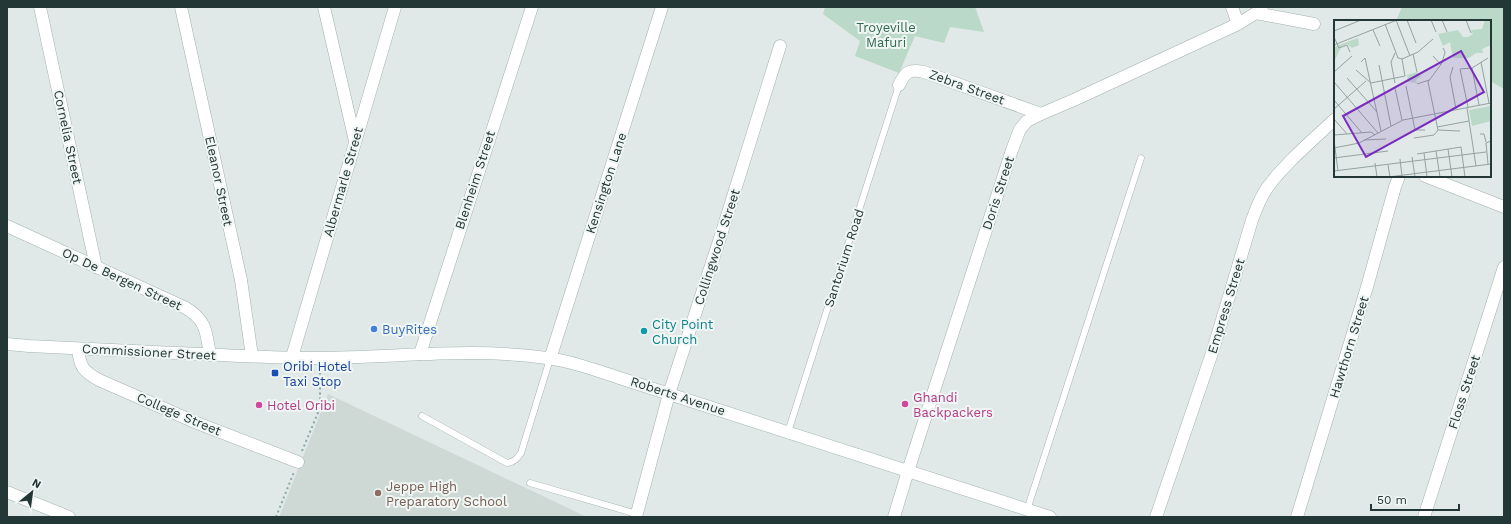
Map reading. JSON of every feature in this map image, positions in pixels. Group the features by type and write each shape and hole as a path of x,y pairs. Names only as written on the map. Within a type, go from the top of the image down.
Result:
{"street":[{"name":"Cornelia Street","path":"40,7 96,267"},
{"name":"Eleanor Street","path":"181,7 241,280 252,356"},
{"path":"324,7 355,142"},
{"name":"Albermarle Street","path":"292,357 395,7"},
{"name":"Blenheim Street","path":"420,354 532,7"},
{"name":"Kensington Lane","path":"550,359 662,7"},
{"path":"1232,7 1238,24"},
{"path":"1259,10 1314,24"},
{"name":"Doris Street","path":"894,517 1020,129 1027,121 1040,114 1076,99 1238,24 1259,10"},
{"name":"Collingwood Street","path":"636,516 669,394 721,235 780,46"},
{"name":"Zebra Street","path":"899,85 904,74 912,70 924,72 1040,114"},
{"name":"Empress Street","path":"1156,517 1212,353 1252,220 1260,201 1266,189 1281,171 1334,120"},
{"name":"Hawthorn Street","path":"1297,517 1367,287 1394,187 1399,177"},
{"path":"1428,177 1504,207"},
{"name":"Op De Bergen Street","path":"7,226 186,308 196,314 204,324 210,355"},
{"name":"Floss Street","path":"1424,517 1504,267"},
{"name":"Commissioner Street","path":"7,344 78,349 292,357"},
{"name":"College Street","path":"78,349 79,362 85,372 99,380 197,423 298,462"},
{"name":"Roberts Avenue","path":"292,357 320,358 420,354 508,354 569,363 1050,517"},
{"path":"7,492 69,517"}],"lane":[{"name":"Santorium Road","path":"788,432 899,85"},
{"path":"1028,510 1141,158"},
{"path":"422,416 506,462 512,462 521,453 550,359"},
{"path":"530,483 636,516"}],"path":[{"path":"276,517 320,408 320,358"}],"shaded area":[{"path":"328,394 587,517 279,517"}],"green space":[{"name":"Troyeville Mafuri","path":"825,7 975,7 984,32 950,27 944,43 915,36 899,73 855,56 860,41 823,14"},
{"path":"1402,7 1504,7 1504,89 1491,82 1491,20 1396,20"}],"place":[{"name":"BuyRites","path":"374,329"},
{"name":"City Point Church","path":"644,331"},
{"name":"Oribi Hotel Taxi Stop","path":"275,373"},
{"name":"Ghandi Backpackers","path":"905,404"},
{"name":"Hotel Oribi","path":"259,405"},
{"name":"Jeppe High Preparatory School","path":"378,493"}]}
